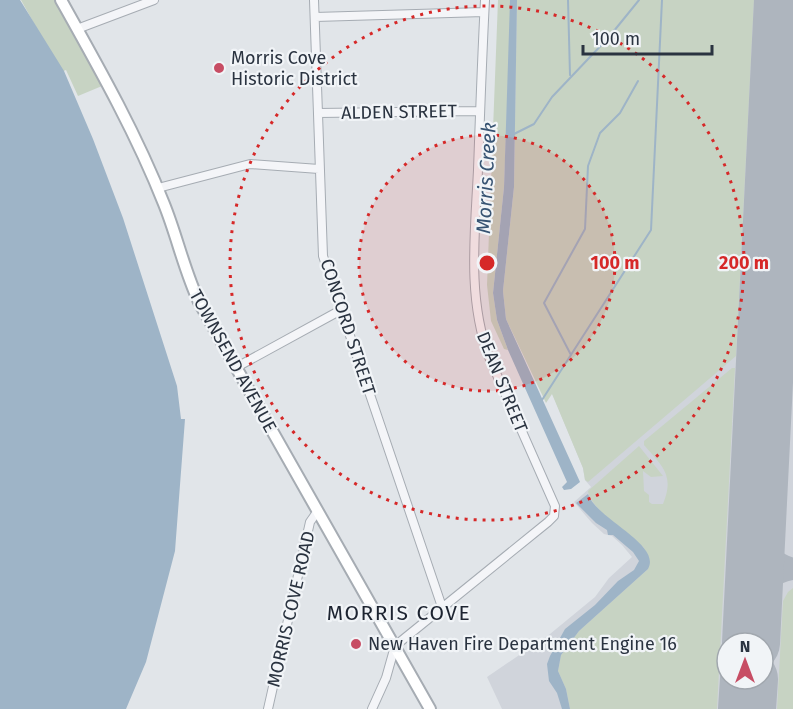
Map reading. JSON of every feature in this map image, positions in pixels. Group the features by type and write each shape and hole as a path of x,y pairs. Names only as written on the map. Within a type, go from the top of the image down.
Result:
{"main road":[{"name":"TOWNSEND AVENUE","path":"62,0 126,119 158,188 192,286 235,368 430,709"}],"street":[{"path":"77,29 154,0"},
{"name":"CONCORD STREET","path":"314,0 323,256 442,607"},
{"name":"DEAN STREET","path":"442,607 460,595 548,522 554,516 555,506 514,417 480,333 476,308 474,278 485,0"},
{"path":"315,17 484,12"},
{"name":"ALDEN STREET","path":"318,113 480,111"},
{"path":"158,188 250,164 319,169"},
{"path":"235,368 341,310"},
{"name":"MORRIS COVE ROAD","path":"268,709 310,522 317,512"},
{"path":"372,709 386,678 395,646 442,607"}],"shaded area":[{"path":"498,0 793,0 793,709 502,709 487,677 550,634 595,597 609,578 632,557 612,536 604,534 592,523 574,502 591,487 585,480 583,468 552,393 517,140 504,129"}],"green space":[{"path":"21,0 55,0 102,86 78,96 66,70 61,72"},
{"path":"498,0 510,0 510,26 504,187 493,293 497,320 508,350 504,349 491,321 487,285"},
{"path":"517,0 754,0 736,356 588,482 585,480 583,468 552,394 546,403 506,319 503,291 514,187"},
{"path":"732,368 735,368 721,631 715,631 717,709 570,709 566,689 558,671 561,655 579,631 648,569 644,548 603,514 588,491 639,446 663,476 651,477 643,471 644,491 649,495 649,502 663,504 668,486 667,478 661,465 644,445 644,441"},
{"path":"793,588 793,709 777,709 783,601"}],"water":[{"path":"0,0 20,0 64,71 123,218 177,386 181,419 185,419 175,551 146,662 126,709 0,709"},
{"path":"510,0 517,0 514,187 503,291 506,319 580,482 571,489 564,490 562,487 567,482 508,350 497,320 493,293 504,187"},
{"path":"588,494 603,513 646,550 650,560 648,569 579,631 561,655 558,671 566,689 570,709 562,709 557,693 549,681 547,664 550,656 565,629 595,605 618,581 634,570 639,561 633,552 613,535 608,535 607,530 596,523 576,503"}],"waterway":[{"path":"568,0 570,75"},
{"path":"514,134 534,124 552,97 609,37 639,0"},
{"path":"542,400 651,230 662,0"},
{"path":"571,355 544,303 585,229 588,166 600,133 620,113 638,81"}],"taxiway":[{"path":"782,20 793,0"},
{"path":"756,535 771,557 780,564 793,569"},
{"path":"753,603 768,580 779,573 793,569"}],"runway":[{"path":"752,631 783,0"},
{"path":"747,709 748,691"}],"place":[{"name":"Morris Cove Historic District","path":"219,68"},
{"name":"New Haven Fire Department Engine 16","path":"356,644"}],"district":[{"name":"MORRIS COVE","path":"399,613"}],"water label":[{"name":"Morris Creek","path":"486,178"}]}
